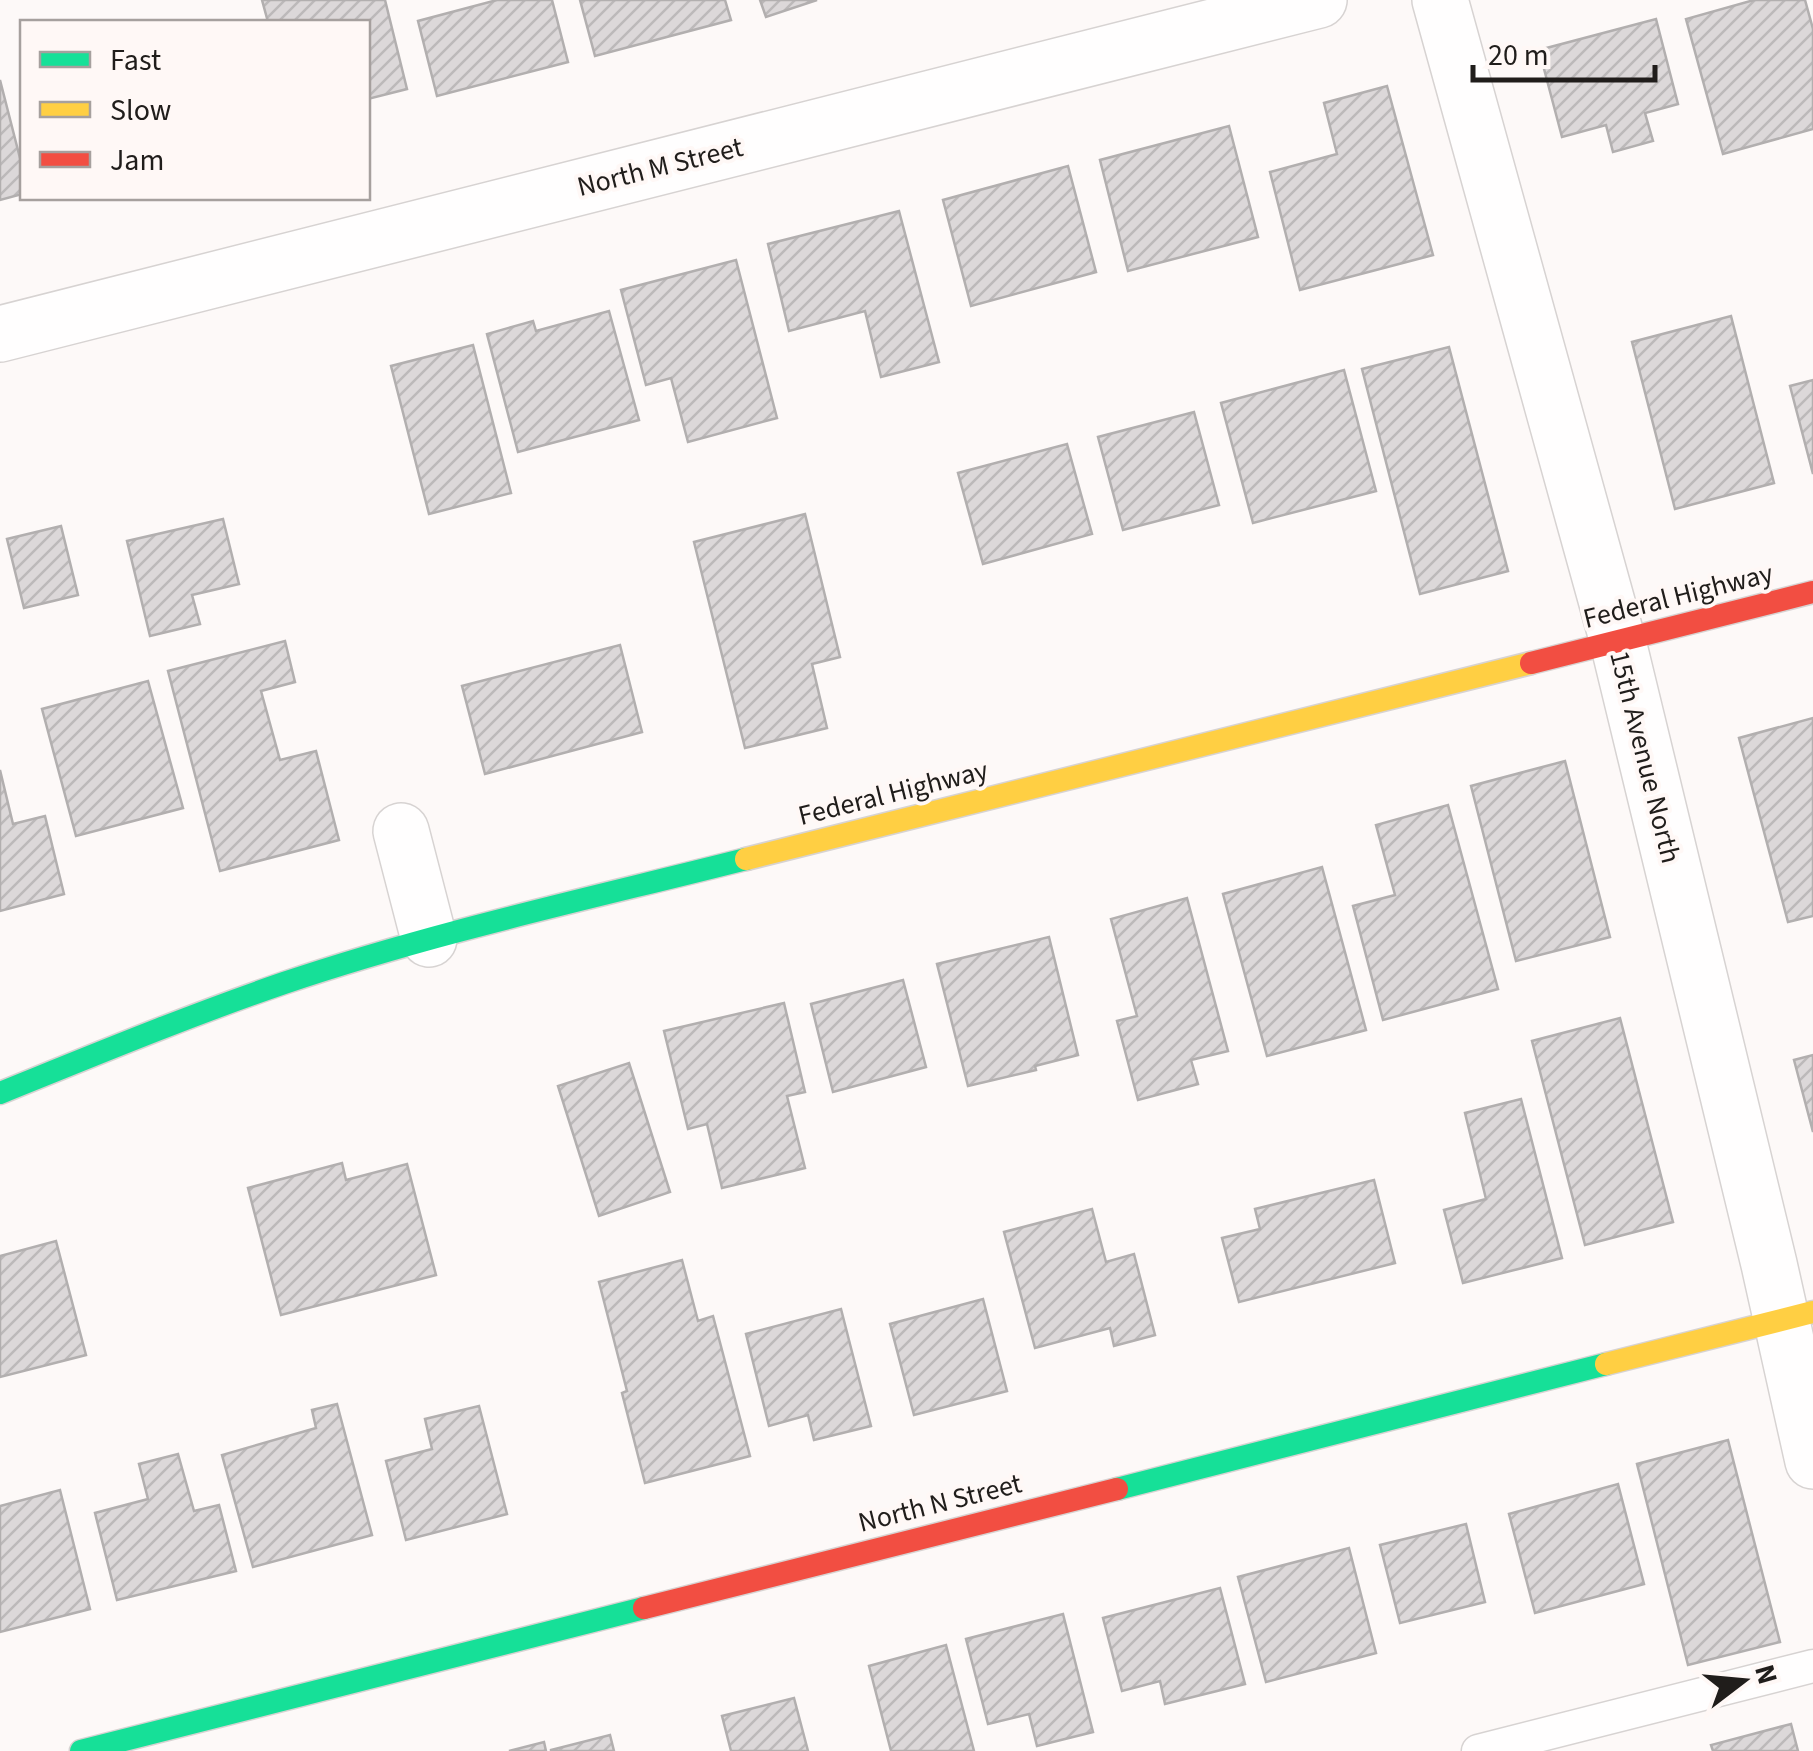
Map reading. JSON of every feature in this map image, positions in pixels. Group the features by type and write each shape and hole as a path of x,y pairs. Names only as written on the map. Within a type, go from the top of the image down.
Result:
{"main road":[{"name":"Federal Highway","path":"0,1093 284,983 429,939 1813,592"},
{"name":"North N Street","path":"81,1751 1798,1316"}],"street":[{"name":"North M Street","path":"0,334 1319,0"},
{"name":"15th Avenue North","path":"1440,0 1618,642 1798,1316 1813,1461"},
{"path":"401,831 429,939"}],"lane":[{"path":"1478,1751 1813,1666"}],"building":[{"path":"262,0 385,0 407,89 370,98 370,20 267,20"},
{"path":"497,0 552,0 568,62 437,96 418,21"},
{"path":"580,0 725,0 731,20 595,56"},
{"path":"760,0 817,0 766,17"},
{"path":"1754,0 1805,0 1813,29 1813,129 1723,154 1686,19"},
{"path":"1656,19 1678,104 1645,113 1653,141 1613,152 1606,125 1562,137 1539,50"},
{"path":"0,80 20,158 20,195 0,200"},
{"path":"1387,86 1433,255 1300,290 1270,172 1337,154 1324,103"},
{"path":"1229,126 1258,237 1128,271 1100,160"},
{"path":"1068,166 1096,272 971,306 943,200"},
{"path":"899,211 939,362 881,377 865,311 789,331 768,244"},
{"path":"736,260 777,418 688,442 671,378 646,385 621,290"},
{"path":"609,311 639,420 518,452 487,334 533,321 536,331"},
{"path":"1731,316 1774,483 1675,509 1632,342"},
{"path":"473,345 511,493 429,514 391,366"},
{"path":"1449,347 1508,571 1420,594 1362,369"},
{"path":"1344,370 1376,491 1253,523 1221,403"},
{"path":"1813,380 1813,474 1790,386"},
{"path":"1194,412 1219,505 1123,530 1098,437"},
{"path":"1067,444 1092,534 983,564 958,473"},
{"path":"805,514 840,657 812,664 827,728 745,748 694,542"},
{"path":"223,519 239,584 192,595 200,624 150,636 127,541"},
{"path":"61,526 78,595 24,608 7,539"},
{"path":"285,641 295,682 261,691 280,760 316,751 339,840 220,871 168,671"},
{"path":"620,645 642,732 485,774 462,686"},
{"path":"148,681 183,808 76,836 42,709"},
{"path":"1813,718 1813,916 1788,922 1739,738"},
{"path":"1565,761 1610,937 1516,961 1471,786"},
{"path":"0,770 13,824 45,816 64,894 0,911"},
{"path":"1448,805 1498,989 1383,1020 1353,906 1395,895 1376,825"},
{"path":"1322,867 1366,1030 1267,1056 1223,894"},
{"path":"1187,898 1228,1051 1191,1060 1198,1084 1138,1100 1117,1021 1137,1016 1111,919"},
{"path":"1049,937 1078,1055 1035,1066 1036,1070 968,1086 937,964"},
{"path":"903,980 926,1067 833,1092 811,1004"},
{"path":"784,1003 805,1092 787,1096 805,1168 722,1188 707,1124 688,1129 664,1031"},
{"path":"1620,1018 1673,1222 1585,1245 1532,1041"},
{"path":"1813,1055 1813,1132 1794,1060"},
{"path":"629,1063 670,1192 599,1216 558,1086"},
{"path":"1521,1099 1562,1258 1463,1283 1444,1210 1486,1199 1465,1113"},
{"path":"342,1163 346,1180 407,1164 436,1275 281,1315 248,1188"},
{"path":"1374,1180 1395,1263 1239,1302 1222,1238 1260,1229 1255,1209"},
{"path":"1092,1209 1106,1262 1134,1254 1155,1335 1114,1346 1110,1328 1035,1348 1004,1232"},
{"path":"56,1241 86,1355 0,1377 0,1256"},
{"path":"682,1260 698,1321 713,1316 750,1456 645,1483 599,1282"},
{"path":"983,1299 1007,1391 914,1415 890,1324"},
{"path":"841,1309 871,1426 814,1440 808,1415 769,1426 746,1334"},
{"path":"337,1404 372,1535 253,1567 222,1455 316,1428 312,1410"},
{"path":"479,1406 507,1514 406,1540 386,1461 432,1449 425,1419"},
{"path":"1728,1440 1780,1642 1688,1665 1637,1464"},
{"path":"178,1454 194,1511 219,1505 236,1571 117,1600 95,1513 148,1499 139,1464"},
{"path":"1618,1484 1644,1584 1535,1613 1509,1514"},
{"path":"60,1490 90,1609 0,1632 0,1506"},
{"path":"1466,1524 1485,1602 1400,1623 1380,1545"},
{"path":"1349,1548 1376,1653 1266,1682 1238,1577"},
{"path":"1220,1588 1245,1684 1165,1704 1160,1681 1122,1691 1103,1618"},
{"path":"1063,1614 1093,1732 1037,1746 1029,1714 988,1724 966,1639"},
{"path":"946,1645 974,1751 891,1751 869,1666"},
{"path":"794,1698 808,1751 731,1751 722,1716"},
{"path":"1791,1724 1798,1751 1713,1751 1711,1745"},
{"path":"610,1735 614,1751 551,1751 551,1750"},
{"path":"544,1742 546,1751 509,1751"}],"traffic: fast":[{"path":"0,1093 212,1009 341,965 514,916 746,859"},
{"path":"1117,1489 1606,1364"},
{"path":"81,1751 644,1608"}],"traffic: slow":[{"path":"746,859 1531,663"},
{"path":"1606,1364 1813,1312"}],"traffic: jam":[{"path":"1531,663 1813,592"},
{"path":"644,1608 1117,1489"}]}
